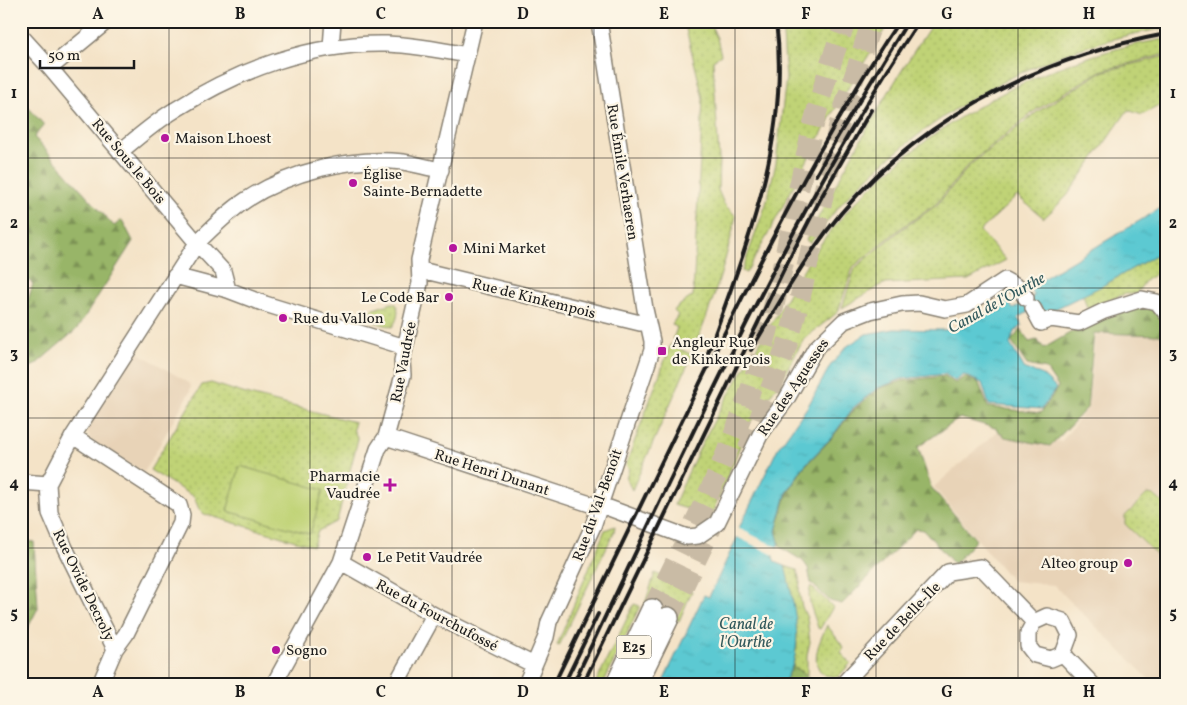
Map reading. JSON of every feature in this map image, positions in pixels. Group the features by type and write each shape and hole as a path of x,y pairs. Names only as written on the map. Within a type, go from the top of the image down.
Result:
{"highway":[{"name":"E25","path":"617,684 660,614 636,684"}],"street":[{"path":"50,68 107,21"},
{"path":"331,48 333,21"},
{"name":"Rue Vaudrée","path":"274,684 341,562 378,449 386,437 403,375 402,361 420,283 419,260 475,21"},
{"name":"Rue Émile Verhaeren","path":"599,21 648,323"},
{"name":"Rue Sous le Bois","path":"21,36 223,271 228,290"},
{"path":"120,152 174,110 218,85 264,65 331,48 387,44 467,55"},
{"path":"21,482 48,484 73,436 197,242 246,200 273,186 308,172 343,164 402,162 441,170"},
{"name":"Rue de Kinkempois","path":"420,270 640,323 648,323"},
{"path":"175,276 228,290 265,304 405,347"},
{"name":"Rue des Aguesses","path":"599,506 687,537 698,536 717,523 760,435 786,400 815,349 844,321 870,311 902,304 919,304 945,309 967,304 1005,280 1019,288 1041,323 1051,319 1079,323 1104,311 1142,299 1157,302 1166,312"},
{"name":"Rue du Val-Benoît","path":"526,684 546,637 549,622 593,526 652,350 648,323"},
{"path":"73,436 179,505 182,515 181,523 126,634 115,649"},
{"name":"Rue Henri Dunant","path":"386,437 599,506"},
{"name":"Rue Ovide Decroly","path":"48,484 50,513 65,548 115,649 100,684"},
{"name":"Rue du Fourchufossé","path":"341,562 434,615 534,665"},
{"name":"Rue de Belle-Île","path":"843,684 948,572 981,567 1034,622"},
{"path":"396,684 434,615"},
{"path":"1048,616 1063,621 1070,635 1063,654 1051,659 1035,654 1028,646 1028,633 1034,622 1048,616"},
{"path":"1063,654 1092,684"}],"shaded area":[{"path":"1096,334 1159,335 1166,344 1166,684 1154,684 1054,585 1012,581 934,487 999,430 1061,442 1088,408"},
{"path":"137,352 189,383 191,387 144,472 92,441 85,428"}],"green space":[{"path":"684,21 709,21 717,38 721,55 713,60 719,159 718,190 724,204 736,216 708,314 695,346 673,339 677,328 672,324 678,315 674,311 677,307 693,296 703,98"},
{"path":"782,21 890,21 832,114 746,273 742,271 766,204 776,163 786,78"},
{"path":"934,21 1166,21 1166,28 1122,37 1079,49 1037,65 959,107 922,132 854,190 810,243 806,240 851,157 899,74"},
{"path":"1166,39 1166,54 1100,71 1036,110 969,164 936,204 901,228 853,267 838,312 804,339 780,382 749,424 711,516 674,505 704,439 800,275 829,233 861,197 897,163 937,133 980,106 1025,82 1071,63 1119,48"},
{"path":"1166,56 1166,102 1142,115 1128,110 1067,196 1044,218 1017,196 980,231 1006,260 968,280 883,284 842,308 855,268 902,229 937,205 970,165 1037,112 1101,72"},
{"path":"21,99 44,125 34,137 114,226 122,220 133,241 77,329 35,365 21,370 21,311 25,310 33,284 21,274"},
{"path":"1166,249 1166,268 1146,280 1136,294 1125,294 1087,308 1083,294 1104,285"},
{"path":"392,303 396,304 398,313 392,327 375,322 369,318 371,310"},
{"path":"1141,305 1155,307 1166,320 1166,342 1160,335 1094,333 1087,408 1050,446 1005,437 995,428 960,418 918,447 931,487 976,540 954,564 924,530 916,529 842,604 830,601 811,583 808,568 803,561 780,547 776,531 787,494 803,468 831,439 855,408 880,388 902,381 945,376 955,383 965,377 979,383 988,407 1041,413 1058,387 1046,369 1027,365 1011,341 1021,329 1029,342 1037,340 1044,348 1080,327"},
{"path":"671,344 692,355 632,490 626,478 629,469 626,464"},
{"path":"211,383 249,395 355,422 353,429 358,439 337,521 318,531 313,546 204,514 199,509 194,497 150,470 202,385"},
{"path":"240,466 323,490 310,534 227,511"},
{"path":"1147,494 1154,495 1166,506 1166,564 1125,524 1125,516"},
{"path":"615,526 614,532 559,646 557,645 605,530"},
{"path":"21,541 34,542 38,608 21,641"},
{"path":"785,566 797,570 800,582 799,591 802,607 807,618 810,642 807,655 807,675 793,666 797,644"},
{"path":"655,573 692,591 679,621 645,604"},
{"path":"811,586 833,607 820,629 811,607 809,591"},
{"path":"634,604 640,606 603,684 595,684"},
{"path":"827,625 844,648 841,653 851,663 838,677 824,675 819,670 817,664 817,650"},
{"path":"793,666 817,684 783,684"}],"water":[{"name":"Canal de l'Ourthe","path":"1166,205 1166,249 1104,285 1045,314 1040,305 1018,318 1022,326 1014,332 1010,344 1025,369 1041,374 1056,388 1042,409 989,405 982,383 964,375 955,381 945,374 902,379 878,388 854,407 831,438 803,467 786,494 776,531 779,542 773,557 775,562 785,566 795,616 797,643 795,655 783,684 662,684 704,595 709,597 737,538 739,528 778,448 808,406 830,366 846,347 866,334 894,329 950,330 965,327 1008,302 1013,309 1034,296 1030,289 1039,281"}],"pier":[{"path":"736,527 779,548 776,556 735,536"}],"tunnel":[{"path":"652,610 712,487 750,392 781,275 808,146 831,62 846,21"},
{"path":"748,450 788,342 800,298 839,125 872,21"},
{"path":"668,618 718,514"}],"railway":[{"path":"708,353 750,232 762,191 771,149 777,107 779,64 776,21"},
{"path":"554,684 769,245 844,109 899,21"},
{"path":"816,175 908,21"},
{"path":"573,684 777,263 869,100 919,21"},
{"path":"751,350 796,275 826,232 859,193 895,159 935,128 978,102 1022,79 1069,60 1117,45 1166,34"},
{"path":"583,684 784,269 823,194 871,110"},
{"path":"564,684 598,614"}],"place":[{"name":"Maison Lhoest","path":"165,138"},
{"name":"Église Sainte-Bernadette","path":"353,183"},
{"name":"Mini Market","path":"453,248"},
{"name":"Le Code Bar","path":"449,297"},
{"name":"Rue du Vallon","path":"283,318"},
{"name":"Angleur Rue de Kinkempois","path":"662,351"},
{"name":"Pharmacie Vaudrée","path":"390,485"},
{"name":"Le Petit Vaudrée","path":"367,557"},
{"name":"Alteo group","path":"1128,563"},
{"name":"Sogno","path":"276,650"}]}
